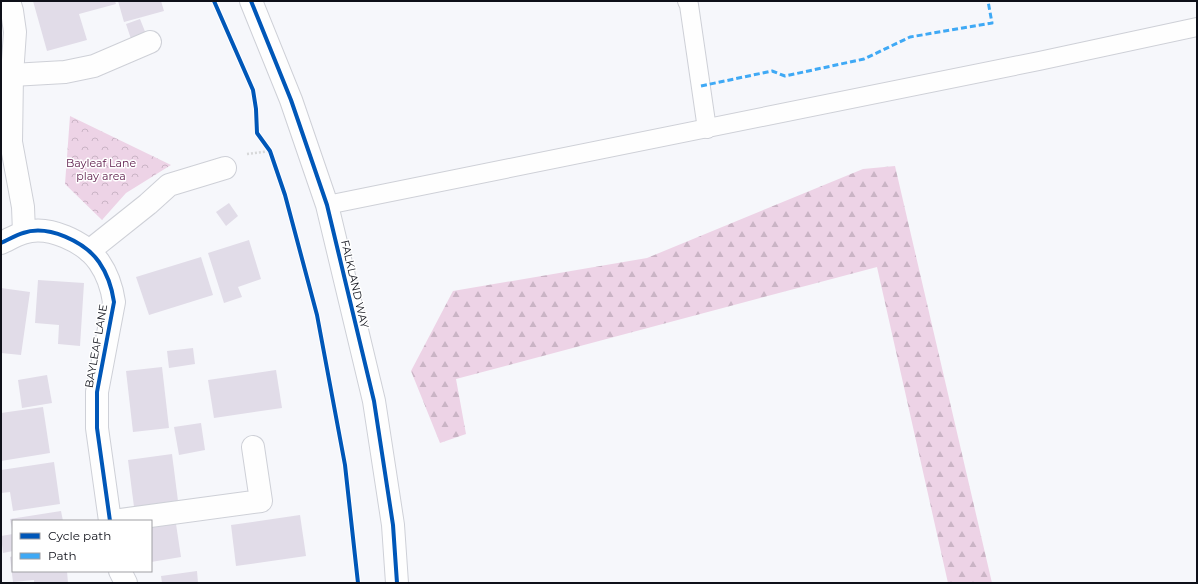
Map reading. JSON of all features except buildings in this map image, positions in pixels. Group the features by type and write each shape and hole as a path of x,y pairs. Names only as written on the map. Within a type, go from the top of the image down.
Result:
{"street":[{"path":"9,1 15,32 12,75 11,142 23,207 24,232"},
{"name":"FALKLAND WAY","path":"251,1 291,100 328,206 374,401 393,525 397,583"},
{"path":"12,75 65,72 94,66 150,42"},
{"path":"89,251 148,204 169,185 224,168"},
{"name":"BAYLEAF LANE","path":"1,243 24,232 42,231 59,234 89,251 107,274 112,288 114,302 97,392 97,428 110,520"},
{"path":"120,520 261,501 253,447"},
{"path":"120,572 126,583"}],"lane":[{"path":"689,2 707,129"},
{"path":"328,206 1039,61 1197,27"}],"path":[{"path":"266,145 270,150 272,158"}],"green space":[{"name":"Bayleaf Lane play area","path":"70,116 171,165 126,193 102,220 65,184"},
{"path":"895,166 992,583 948,583 877,267 456,379 466,434 440,443 411,371 453,291 647,258 863,169"}],"marked path":[{"path":"701,86 772,71 785,76 864,59 910,37 992,23 988,1"}],"cycle path":[{"path":"214,1 253,90 256,109 257,133 270,151 285,195 317,315 345,465 358,583"},
{"path":"251,1 291,100 327,205 374,401 393,525 397,583"},
{"path":"1,243 20,234 33,231 54,233 75,242 93,255 105,272 109,282 114,302 97,392 97,428 110,520"}]}
